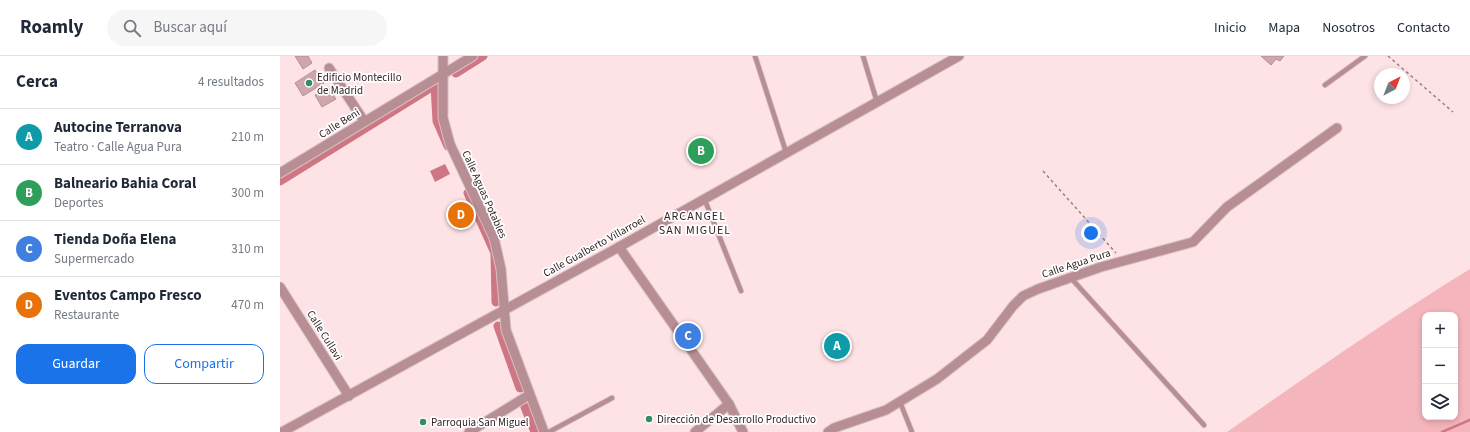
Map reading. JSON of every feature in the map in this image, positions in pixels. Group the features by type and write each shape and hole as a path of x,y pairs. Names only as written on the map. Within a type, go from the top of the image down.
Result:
{"street":[{"name":"Calle Aguas Potables","path":"444,56 443,118 450,144 494,238 501,269 506,330 544,432"},
{"name":"Calle Beni","path":"280,173 473,56"},
{"name":"Calle Gualberto Villarroel","path":"282,432 619,247 959,56"},
{"path":"329,68 364,121"},
{"name":"Calle Agua Pura","path":"833,431 886,410 937,379 987,340 1013,306 1023,296 1070,277 1193,242 1228,207 1337,128"},
{"path":"619,247 729,404 743,432"},
{"name":"Calle Cullavi","path":"280,287 349,396"},
{"path":"469,432 529,395"},
{"path":"695,432 729,404"}],"lane":[{"path":"755,56 786,152"},
{"path":"863,56 877,102"},
{"path":"1325,84 1365,56"},
{"path":"704,198 741,291"},
{"path":"1070,277 1204,425"},
{"path":"549,432 612,398"},
{"path":"900,402 912,432"}],"path":[{"path":"1388,56 1453,112"},
{"path":"1043,171 1123,261"}],"shaded area":[{"path":"445,164 450,174 435,182 430,171"},
{"path":"1470,269 1470,432 1227,432 1347,349"}],"building":[{"path":"295,56 308,56 312,63 303,69"},
{"path":"1261,56 1284,56 1280,61 1276,59 1271,65"},
{"name":"Edificio Montecillo de Madrid","path":"315,70 324,83 303,96 295,83"},
{"path":"328,87 336,99 322,107 315,95"}],"waterway":[{"path":"456,73 483,56"},
{"path":"280,181 435,85 437,121 448,146"},
{"path":"468,193 495,253 496,302"},
{"path":"498,326 520,388"},
{"path":"525,407 535,432"},
{"path":"1442,432 1470,420"}],"place":[{"name":"Edificio Montecillo de Madrid","path":"309,83"},
{"name":"Balneario Bahia Coral","path":"701,151"},
{"name":"Eventos Campo Fresco","path":"461,215"},
{"name":"Tienda Doña Elena","path":"688,336"},
{"name":"Autocine Terranova","path":"837,346"},
{"name":"Dirección de Desarrollo Productivo","path":"649,419"},
{"name":"Parroquia San Miguel","path":"423,422"}],"district":[{"name":"ARCANGEL SAN MIGUEL","path":"695,223"}]}
